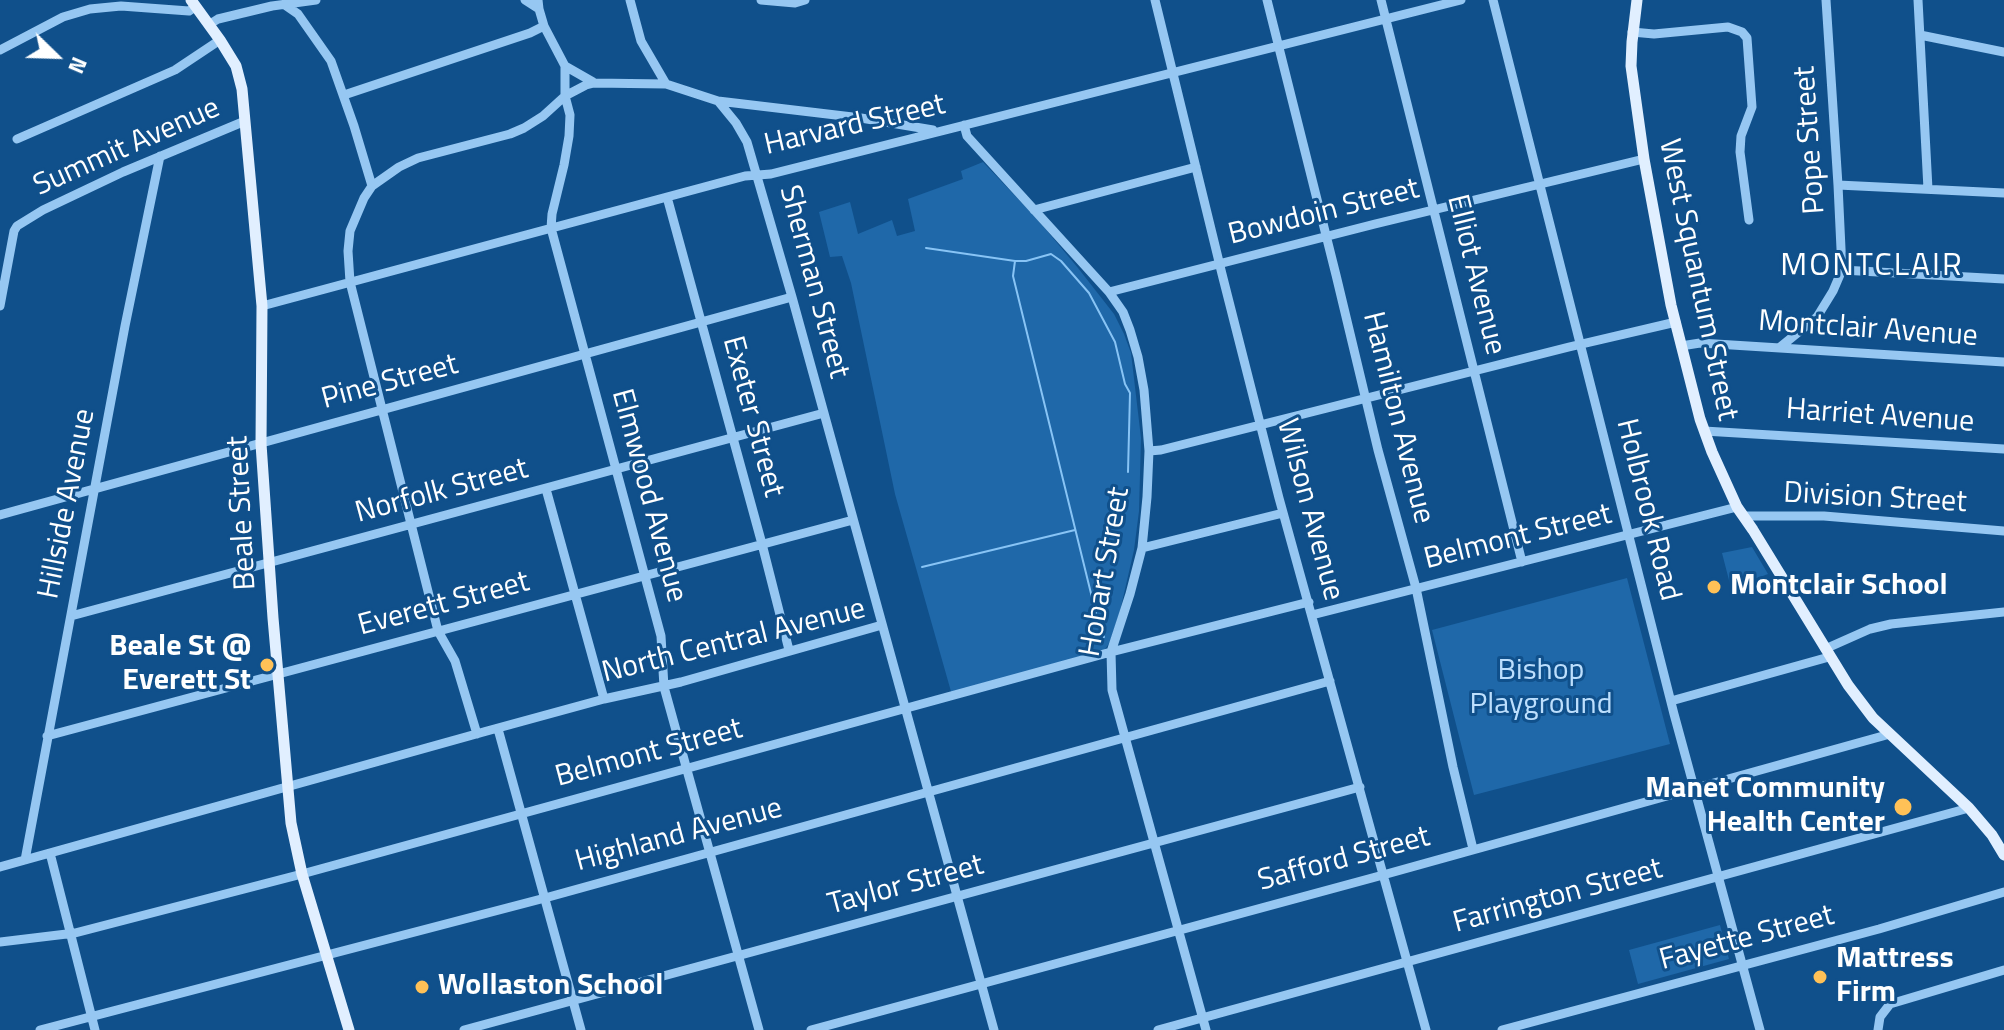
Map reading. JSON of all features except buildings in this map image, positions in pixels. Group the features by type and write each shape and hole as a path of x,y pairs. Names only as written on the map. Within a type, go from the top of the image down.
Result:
{"main road":[{"name":"West Squantum Street","path":"1637,0 1632,32 1632,80 1644,159 1681,346 1704,431 1740,512 1827,653 1873,718 1969,808 2004,855"},
{"name":"Beale Street","path":"194,3 236,66 242,89 262,306 261,444 291,823 302,874 349,1030"}],"street":[{"path":"210,24 218,19 272,6 316,0"},
{"path":"525,0 538,4"},
{"path":"630,0 641,41 666,84"},
{"path":"761,0 792,3 805,0"},
{"name":"Wilson Avenue","path":"1155,0 1283,513 1426,1030"},
{"name":"Hamilton Avenue","path":"1267,0 1378,450 1416,588 1473,849"},
{"name":"Elliot Avenue","path":"1381,0 1522,562"},
{"name":"Harvard Street","path":"262,306 745,176 771,174 1461,0"},
{"name":"Holbrook Road","path":"1493,0 1671,701 1760,1030"},
{"name":"Pope Street","path":"1779,348 1817,317 1842,270 1826,0"},
{"path":"1918,0 1928,189"},
{"path":"0,50 63,17 90,9 121,6 189,11 194,3"},
{"name":"Elmwood Avenue","path":"538,4 544,26 565,66 565,96 570,115 567,155 551,228 661,636 664,687 759,1030"},
{"path":"285,5 298,14 331,61 372,186"},
{"path":"344,95 544,26"},
{"path":"1632,32 1654,34 1728,27 1742,32 1747,38 1752,107 1741,136 1740,152 1749,220"},
{"path":"1920,35 2004,52"},
{"path":"17,139 175,70 220,40"},
{"path":"565,66 594,83"},
{"path":"477,734 455,661 438,631 350,282 350,231 372,186 418,158 524,128 565,96 594,83 666,84 718,101 939,131"},
{"name":"Sherman Street","path":"718,101 747,142 758,174 882,625"},
{"name":"Summit Avenue","path":"0,306 17,226 43,210 160,156 245,121"},
{"name":"Hobart Street","path":"964,125 967,136 1109,292 1123,312 1138,357 1149,451 1142,548 1111,652 1112,690 1206,1030"},
{"name":"Hillside Avenue","path":"25,860 160,156"},
{"name":"Bowdoin Street","path":"1109,292 1644,159"},
{"path":"1034,210 1196,167"},
{"path":"1838,185 2004,193"},
{"name":"Exeter Street","path":"667,197 789,650"},
{"path":"1842,270 2004,279"},
{"name":"Pine Street","path":"0,515 792,297"},
{"path":"1149,451 1676,322"},
{"name":"Montclair Avenue","path":"1681,346 1700,343 2004,362"},
{"name":"Norfolk Street","path":"71,616 824,413"},
{"name":"Harriet Avenue","path":"1704,431 2004,449"},
{"path":"546,489 604,699"},
{"name":"Belmont Street","path":"1312,615 1629,535 1740,512"},
{"name":"Division Street","path":"1740,512 2004,531"},
{"path":"1142,548 1283,513"},
{"name":"Everett Street","path":"47,736 853,520"},
{"name":"Belmont Street","path":"0,942 70,933 302,874 1111,652 1309,602"},
{"path":"1671,701 1827,653 1870,629 2004,612"},
{"name":"North Central Avenue","path":"0,867 882,625 994,1030"},
{"name":"Highland Avenue","path":"40,1030 545,898 1330,681"},
{"path":"498,729 581,1030"},
{"name":"Safford Street","path":"811,1030 1890,734"},
{"name":"Taylor Street","path":"464,1030 1360,787"},
{"name":"Farrington Street","path":"1158,1030 1969,808"},
{"path":"50,853 95,1030"},
{"name":"Fayette Street","path":"1502,1030 2004,892"},
{"path":"1878,1030 1880,1017 1890,1004 2004,970"}],"green space":[{"path":"983,162 1078,268 1114,314 1124,334 1131,353 1141,438 1139,511 1120,611 1110,642 1101,655 952,695 895,494 851,283 842,256 830,257 819,212 850,202 858,234 892,220 897,236 915,231 908,199 963,179 961,171"},
{"path":"1752,547 1768,574 1731,588 1722,553"},
{"name":"Bishop Playground","path":"1627,578 1670,744 1474,795 1432,630"},
{"path":"1720,925 1729,959 1638,984 1629,950"}],"waterway":[{"path":"926,248 1015,261"},
{"path":"1104,637 1013,276 1015,261 1051,254 1089,293 1115,342 1130,393 1128,472"},
{"path":"922,567 1075,530"}],"place":[{"name":"Montclair School","path":"1714,587"},
{"name":"Beale St @ Everett St","path":"267,665"},
{"name":"Manet Community Health Center","path":"1903,807"},
{"name":"Mattress Firm","path":"1820,977"},
{"name":"Wollaston School","path":"422,987"}],"district":[{"name":"MONTCLAIR","path":"1872,267"}]}
